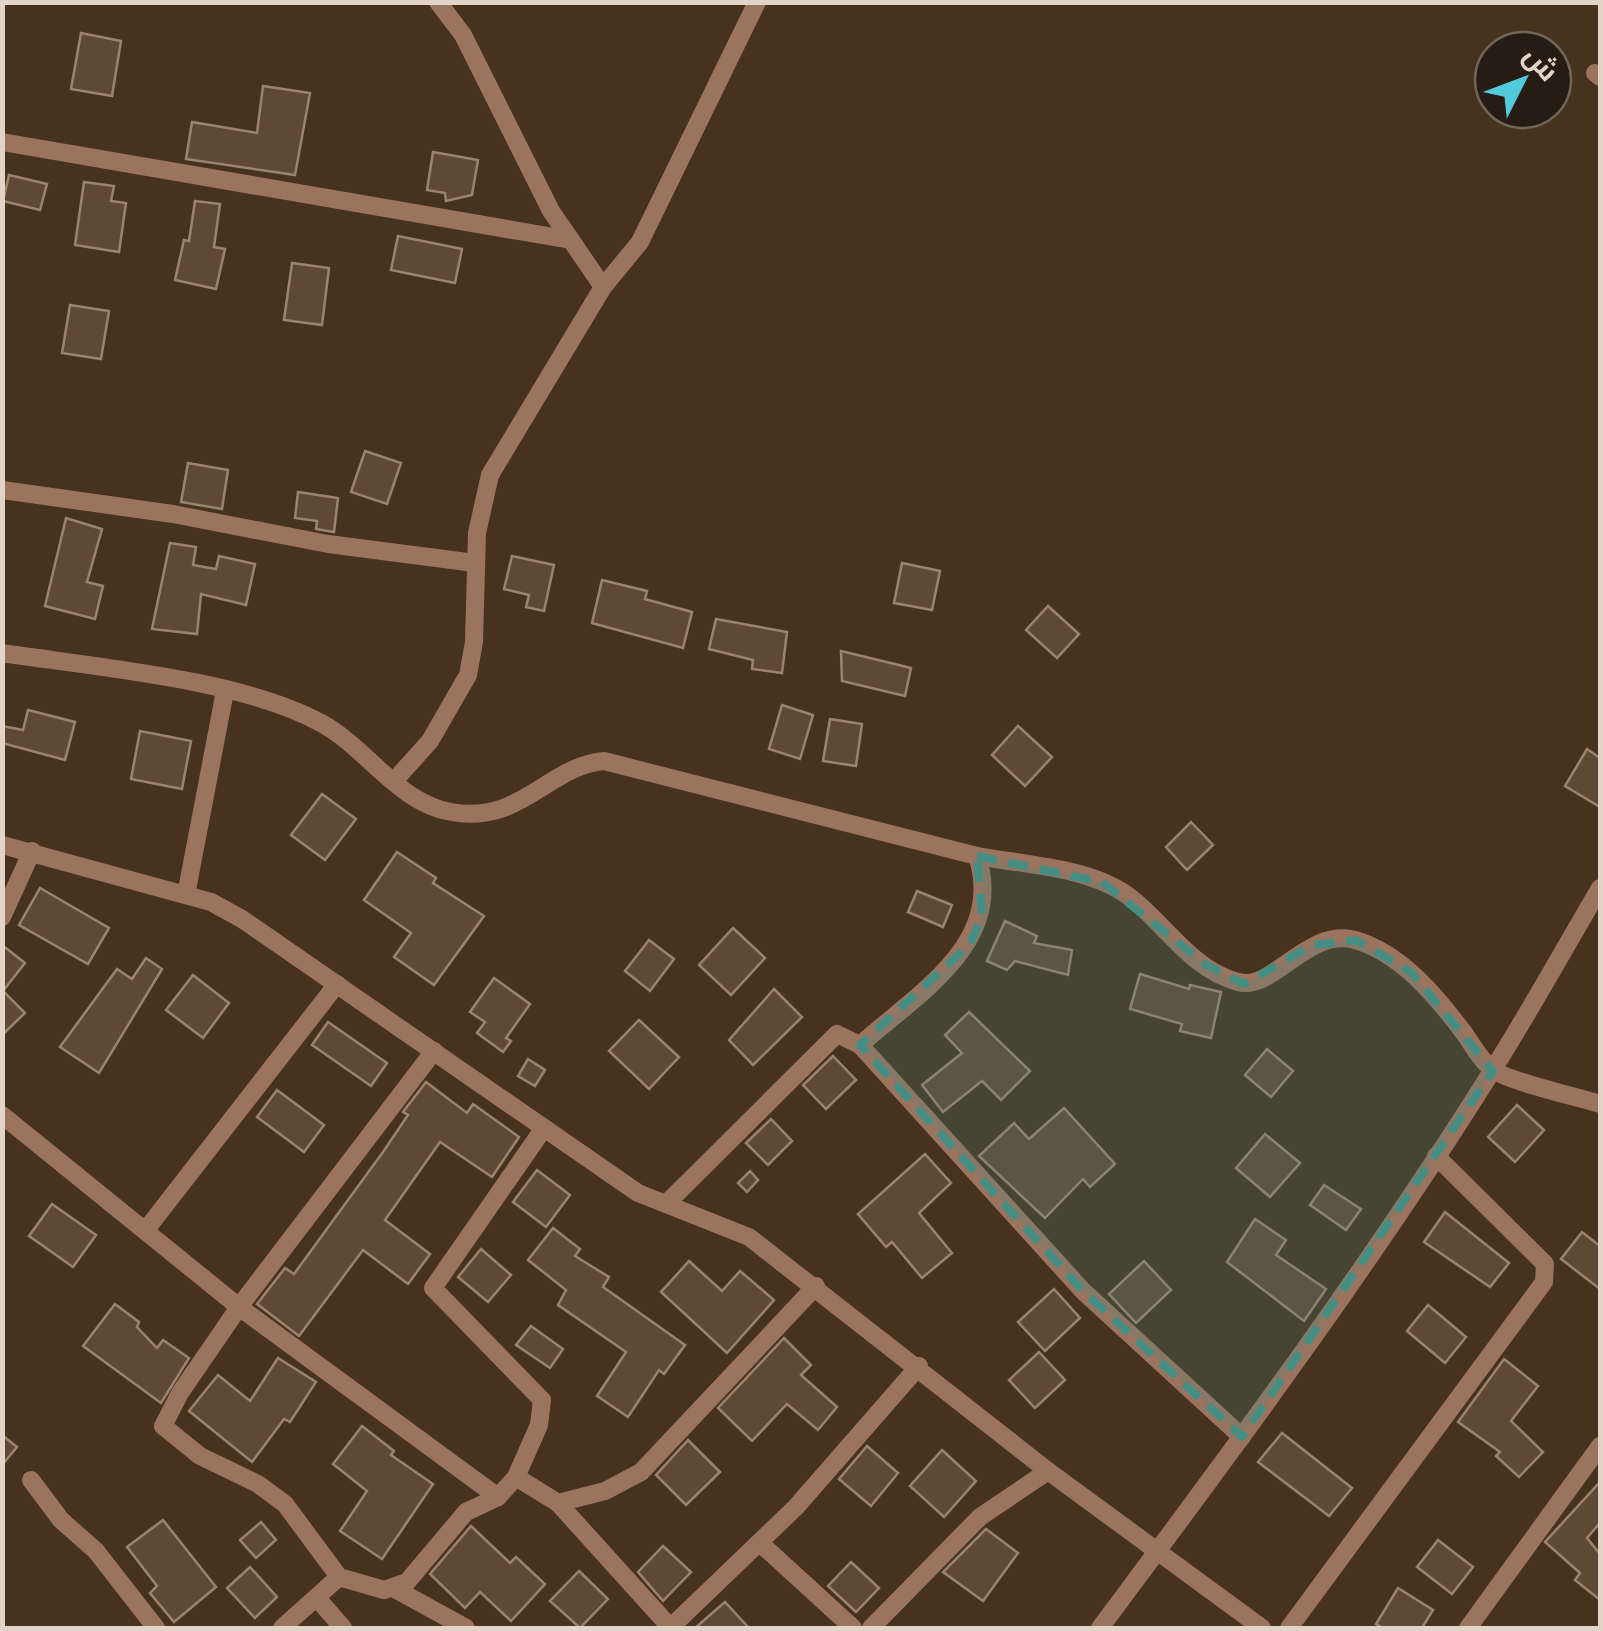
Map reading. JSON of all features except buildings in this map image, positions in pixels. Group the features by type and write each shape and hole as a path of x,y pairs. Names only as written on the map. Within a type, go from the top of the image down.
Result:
{"street":[{"path":"438,2 463,36 551,211 603,287"},
{"path":"394,781 430,741 468,676 474,642 474,563 490,475 603,287 640,242 758,2"},
{"path":"2,142 571,240"},
{"path":"2,490 173,514 315,542 474,563"},
{"path":"2,654 225,691 277,704 322,723 417,800 452,813 501,810 542,791 578,764 604,761 978,856 1102,882 1130,897 1194,956 1244,984 1256,983 1312,945 1332,939 1356,940 1411,972 1438,998 1492,1070 1600,1104"},
{"path":"186,895 225,691"},
{"path":"2,845 186,895 242,919 638,1193 750,1236 1048,1471 1262,1628"},
{"path":"2,918 32,852"},
{"path":"860,1045 970,944 982,916 984,875 978,856"},
{"path":"1100,1628 1242,1437 1436,1156 1600,888"},
{"path":"145,1231 337,984"},
{"path":"668,1202 836,1034 860,1045 1140,1349 1242,1437"},
{"path":"434,1051 239,1307 180,1392 163,1426 200,1456 258,1484 285,1504 339,1577 384,1590 395,1589 407,1582 466,1512 498,1497 516,1478 539,1425 542,1400 433,1288 544,1128"},
{"path":"2,1115 239,1307 498,1497"},
{"path":"1289,1628 1544,1282 1544,1264 1436,1156"},
{"path":"558,1503 604,1491 641,1472 816,1286"},
{"path":"516,1478 558,1503 671,1628 760,1544 919,1366"},
{"path":"1468,1628 1600,1446"},
{"path":"871,1628 971,1525 1048,1471"},
{"path":"31,1480 62,1520 96,1552 156,1628"},
{"path":"760,1544 853,1628"},
{"path":"282,1628 339,1577"},
{"path":"395,1589 466,1628"},
{"path":"317,1598 343,1628"}],"highlighted area":[{"path":"977,856 1102,882 1205,964 1244,984 1312,945 1356,940 1411,972 1493,1071 1242,1437 1083,1291 860,1045 970,944 982,916"}]}
